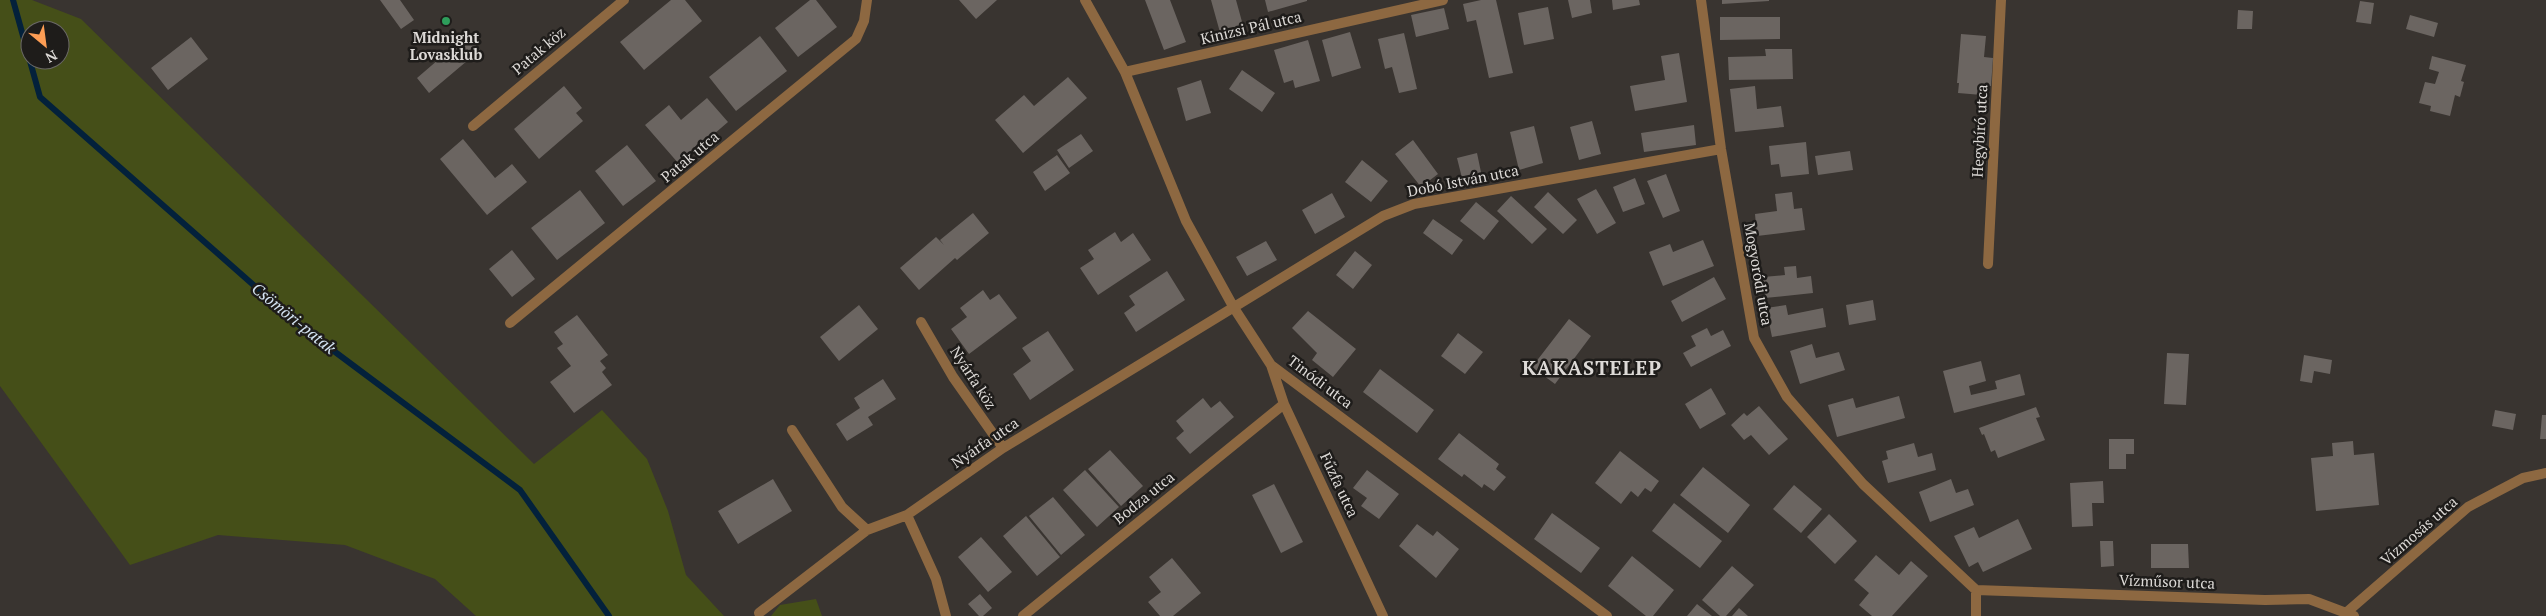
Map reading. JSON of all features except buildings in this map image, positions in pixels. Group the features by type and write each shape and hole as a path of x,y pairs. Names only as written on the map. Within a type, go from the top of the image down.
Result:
{"street":[{"name":"Patak köz","path":"473,126 624,0"},
{"name":"Patak utca","path":"510,323 856,39 864,21 867,0"},
{"name":"Tinódi utca","path":"1085,0 1125,72 1186,221 1234,308 1271,365 1607,616"},
{"name":"Kinizsi Pál utca","path":"1125,72 1443,0"},
{"name":"Mogyoródi utca","path":"1701,0 1721,149 1754,338 1787,397 1863,484 1976,590"},
{"name":"Hegybíró utca","path":"1988,264 2001,0"},
{"name":"Dobó István utca","path":"1234,308 1384,216 1414,204 1721,149"},
{"name":"Nyárfa utca","path":"759,613 867,530 907,515 1003,448 1234,308"},
{"name":"Nyárfa köz","path":"921,322 953,377 1003,448"},
{"name":"Fűzfa utca","path":"1271,365 1284,404 1383,616"},
{"name":"Bodza utca","path":"1023,616 1284,404"},
{"path":"792,430 842,507 867,530"},
{"name":"Vízmosás utca","path":"2350,614 2468,507 2523,478 2546,473"},
{"path":"907,515 936,579 946,616"},
{"name":"Vízműsor utca","path":"1976,590 2265,600 2309,599 2350,614"},
{"path":"1976,590 1976,616"}],"green space":[{"path":"0,0 32,0 81,19 534,464 602,410 647,459 668,511 686,575 724,616 476,616 435,579 345,545 218,535 130,565 0,386"},
{"path":"816,599 822,616 771,616 780,605"}],"waterway":[{"name":"Csömöri-patak","path":"13,0 40,97 299,325 520,490 609,616"}],"place":[{"name":"Midnight Lovasklub","path":"446,21"}],"district":[{"name":"KAKASTELEP","path":"1592,368"}]}
